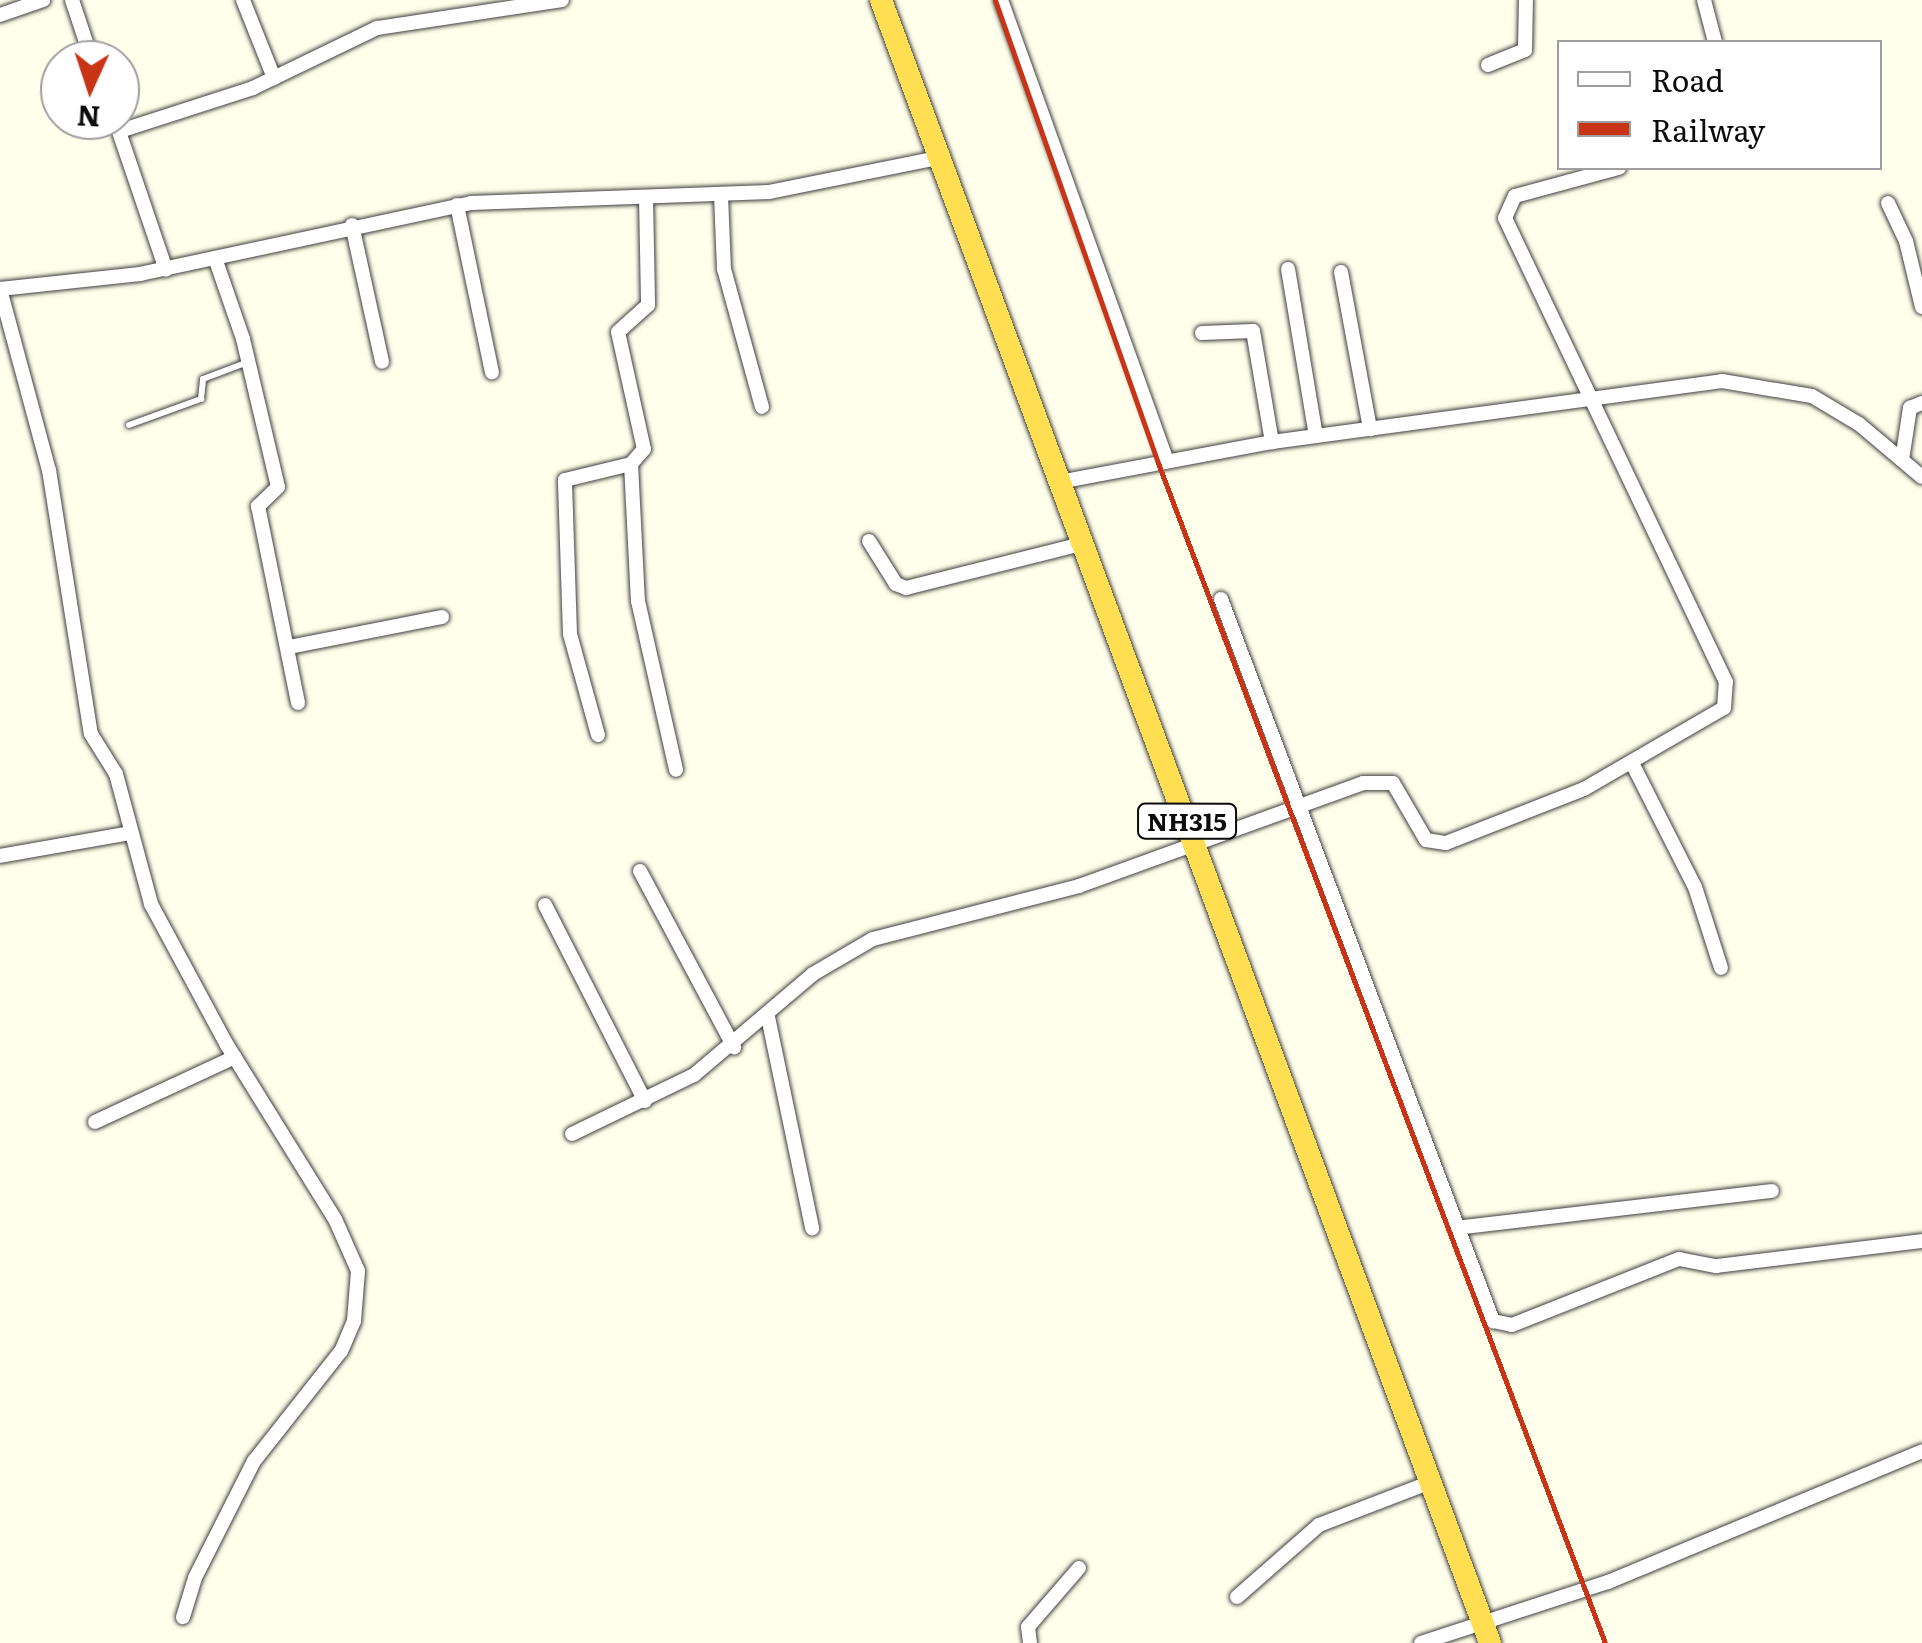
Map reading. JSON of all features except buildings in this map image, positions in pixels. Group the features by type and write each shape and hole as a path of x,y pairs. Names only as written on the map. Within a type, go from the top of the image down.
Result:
{"highway":[{"name":"NH315","path":"880,0 1064,481 1490,1643"}],"street":[{"path":"0,15 43,0"},
{"path":"72,0 85,40"},
{"path":"242,0 274,78"},
{"path":"140,119 274,78 353,38 404,20 562,0"},
{"path":"1001,0 1166,461"},
{"path":"1488,64 1525,50 1526,0"},
{"path":"1704,0 1714,40"},
{"path":"123,140 166,270"},
{"path":"183,1617 194,1578 254,1462 341,1350 359,1294 358,1271 335,1219 235,1058 151,904 116,774 90,734 49,470 0,289 166,270 352,225 457,205 720,195 825,184 938,158"},
{"path":"572,1134 645,1100 734,1046 814,974 873,939 1038,900 1302,802 1383,780 1402,791 1426,840 1446,843 1632,763 1724,708 1729,690 1588,400 1505,209 1515,196 1612,170"},
{"path":"720,195 724,269 762,407"},
{"path":"598,736 570,634 564,480 631,464 644,449 618,332 648,304 646,197"},
{"path":"1888,203 1922,307"},
{"path":"457,205 492,372"},
{"path":"352,225 382,362"},
{"path":"214,258 249,362 278,487 258,506 298,702"},
{"path":"1288,269 1316,436"},
{"path":"1341,272 1370,429"},
{"path":"1202,333 1253,331 1272,442"},
{"path":"1064,481 1272,442 1722,381 1769,384 1812,396 1922,477"},
{"path":"1902,460 1910,408 1922,403"},
{"path":"631,464 642,634 676,770"},
{"path":"870,541 896,584 906,588 1085,543"},
{"path":"1221,598 1302,802 1492,1321 1505,1327 1679,1259 1716,1266 1922,1241"},
{"path":"288,647 442,617"},
{"path":"1632,763 1695,887 1721,968"},
{"path":"0,856 130,834"},
{"path":"640,871 734,1046"},
{"path":"545,905 645,1100"},
{"path":"768,1017 812,1228"},
{"path":"96,1122 235,1058"},
{"path":"1456,1228 1772,1191"},
{"path":"1421,1643 1482,1619 1608,1582 1922,1451"},
{"path":"1237,1597 1319,1525 1431,1482"},
{"path":"1030,1643 1028,1627 1079,1568"}],"lane":[{"path":"129,425 201,400 202,379 249,362"}],"railway":[{"path":"995,0 1158,463 1605,1643"}]}
